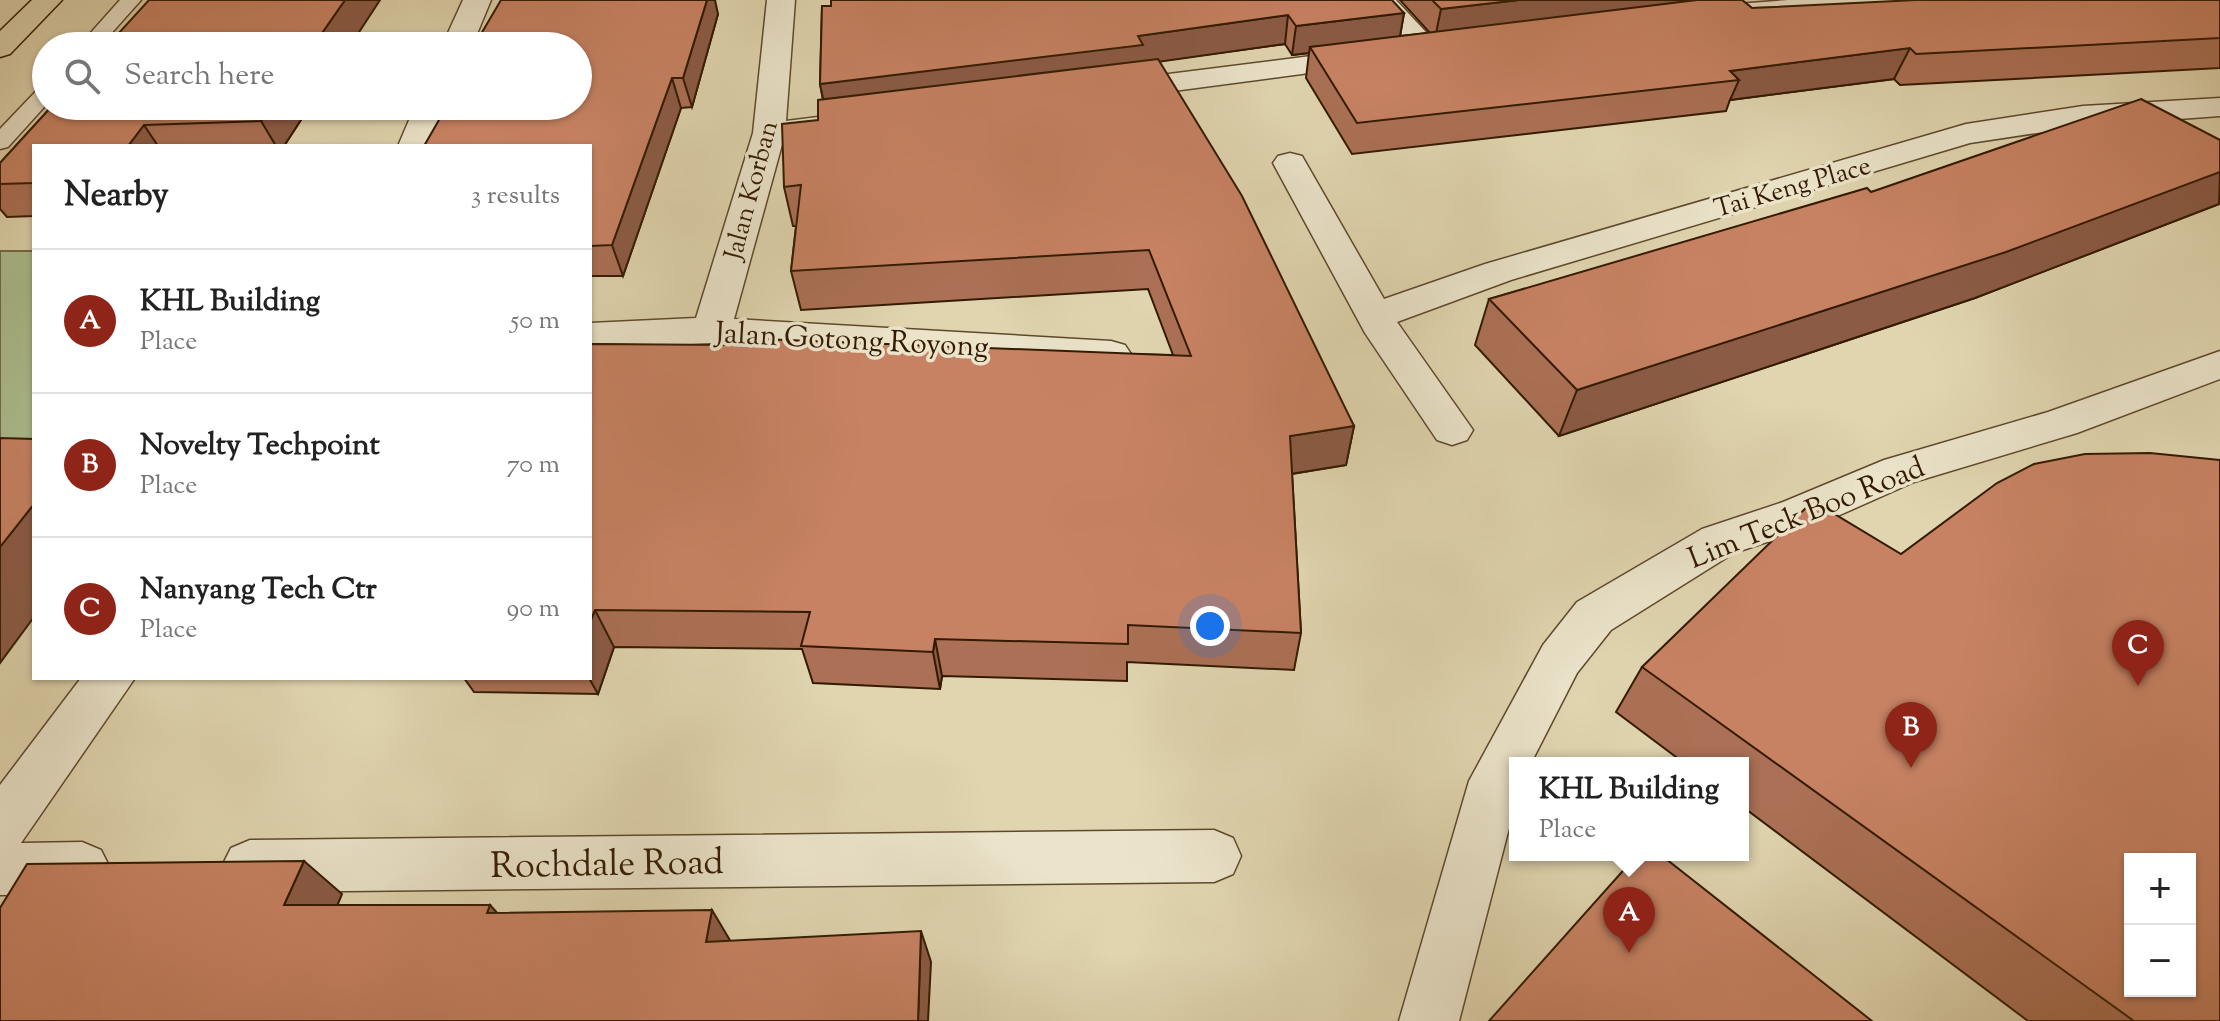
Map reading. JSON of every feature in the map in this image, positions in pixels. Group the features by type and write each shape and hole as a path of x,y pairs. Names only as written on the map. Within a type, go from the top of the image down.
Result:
{"main road":[{"path":"0,25 30,0"},
{"path":"0,48 48,0"}],"street":[{"path":"463,32 477,0"},
{"name":"Jalan Korban","path":"712,330 769,133 781,0"},
{"path":"1082,93 1441,48 1380,0"},
{"path":"1700,16 1768,4 1887,0"},
{"name":"Tai Keng Place","path":"1375,316 1498,272 1966,134 2083,116 2220,107"},
{"path":"769,133 878,119"},
{"path":"415,144 425,120"},
{"path":"1290,163 1375,316 1452,430"},
{"name":"Jalan Gotong Royong","path":"592,336 712,330 1115,354"},
{"name":"Lim Teck Boo Road","path":"1521,755 1560,659 1594,616 1650,579 1718,541 1799,514 1899,471 2062,423 2220,364"},
{"path":"0,828 109,680"},
{"name":"Lim Teck Boo Road","path":"1429,1021 1495,781 1509,767"},
{"name":"Rochdale Road","path":"208,867 1214,856"},
{"path":"0,869 128,867"}],"lane":[{"path":"102,32 131,0"},
{"path":"0,142 32,107"}],"green space":[{"path":"0,251 32,251 32,457 0,457"}],"building":[{"path":"149,0 345,0 323,32 120,32"},
{"path":"501,0 707,0 683,78 672,78 612,245 592,246 592,144 425,144 439,120 592,120 592,32 482,32"},
{"path":"831,0 1392,0 1404,13 1296,26 1288,15 1138,36 1143,45 820,84 822,6 831,6"},
{"path":"1432,0 1519,0 1441,9"},
{"path":"1697,0 1742,0 1752,8 1916,0 2220,0 2220,38 1916,54 1910,48 1730,71 1739,80 1357,123 1310,47"},
{"path":"1158,59 1242,196 1354,426 1290,436 1301,633 1128,625 1128,644 935,639 933,652 801,646 810,612 595,610 592,617 592,344 731,345 734,338 1191,356 1149,250 791,271 801,185 784,187 782,124 818,120 818,100"},
{"path":"2141,99 2220,140 2220,172 2006,252 1577,390 1489,299 1867,188 1871,192"},
{"path":"39,120 262,120 144,125 130,144 32,144 32,183 0,184 0,163"},
{"path":"0,438 32,439 32,507 0,547"},
{"path":"2150,453 2220,460 2220,1021 2134,1021 1642,667 1813,501 1901,554 1997,483 2034,464 2085,454"},
{"path":"304,861 284,905 490,905 487,913 712,910 706,942 921,931 918,1021 0,1021 0,908 27,864"},
{"path":"1632,861 1669,861 1872,1021 1489,1021"}],"place":[{"name":"Nanyang Tech Ctr","path":"2138,686"},
{"name":"Novelty Techpoint","path":"1911,768"},
{"name":"KHL Building","path":"1629,953"}]}
